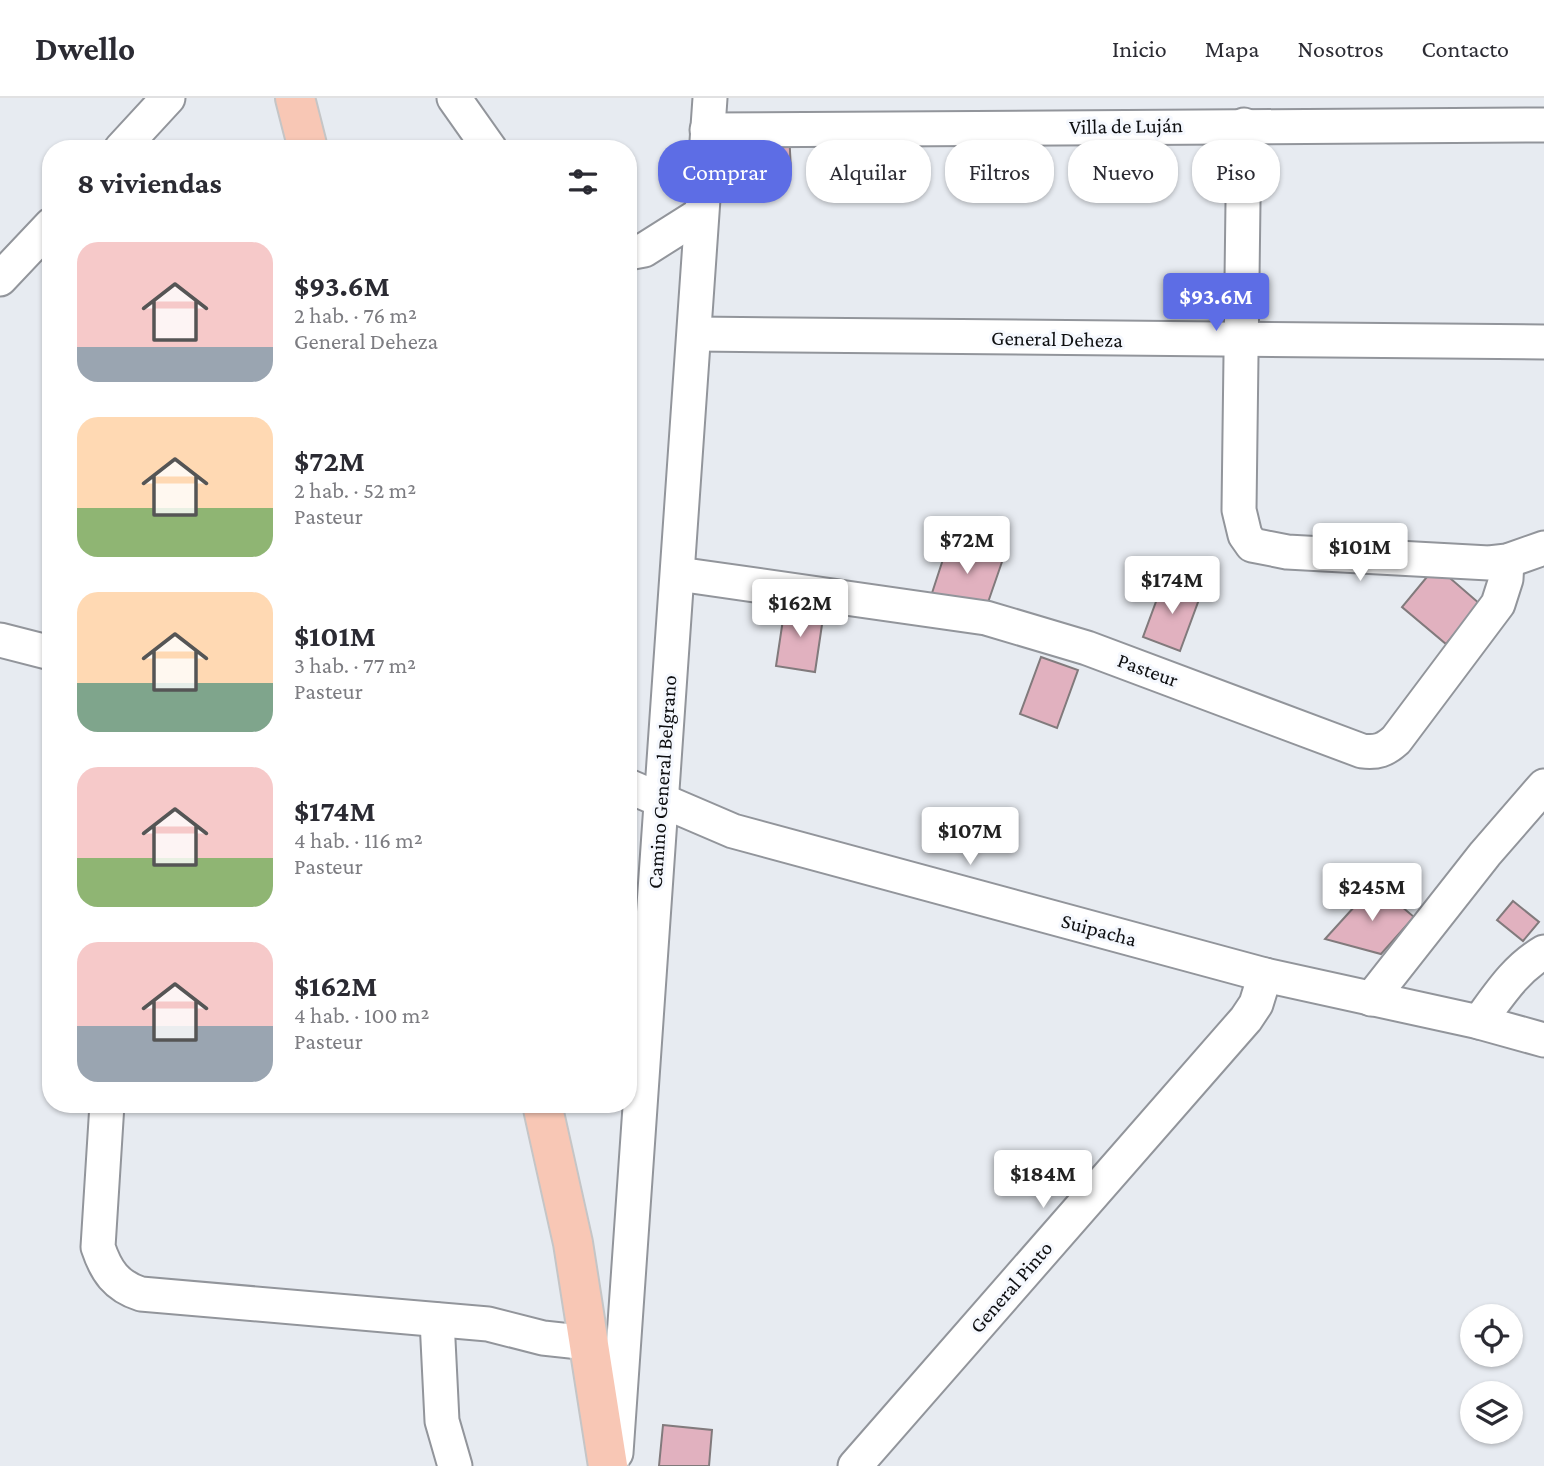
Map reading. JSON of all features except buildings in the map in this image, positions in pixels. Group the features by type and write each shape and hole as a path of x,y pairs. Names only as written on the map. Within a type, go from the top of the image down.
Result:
{"main road":[{"path":"295,98 306,140"},
{"path":"544,1113 573,1243 608,1466"}],"street":[{"path":"129,140 168,98"},
{"path":"454,98 484,140"},
{"name":"Villa de Luján","path":"709,114 1244,125 1544,125"},
{"name":"Camino General Belgrano","path":"615,1466 709,114"},
{"path":"1244,125 1239,510 1245,535 1252,545 1287,552 1489,563 1507,561 1544,548"},
{"path":"637,251 644,250 701,214"},
{"path":"0,279 42,235"},
{"name":"General Deheza","path":"695,334 1544,342"},
{"name":"Pasteur","path":"678,573 986,618 1087,648 1362,751 1374,752 1386,748 1396,740 1483,627 1498,604 1506,579 1507,561"},
{"path":"0,640 42,651"},
{"path":"1371,999 1485,855 1544,786"},
{"path":"637,790 660,800"},
{"name":"Suipacha","path":"660,800 733,831 1265,975 1544,1040"},
{"path":"1479,1023 1512,977 1526,963 1544,952"},
{"name":"General Pinto","path":"855,1466 1246,1019 1256,1004 1265,975"},
{"path":"106,1113 98,1247 105,1267 115,1281 141,1294 488,1324 543,1338 589,1343"},
{"path":"437,1320 442,1421 455,1466"}]}
